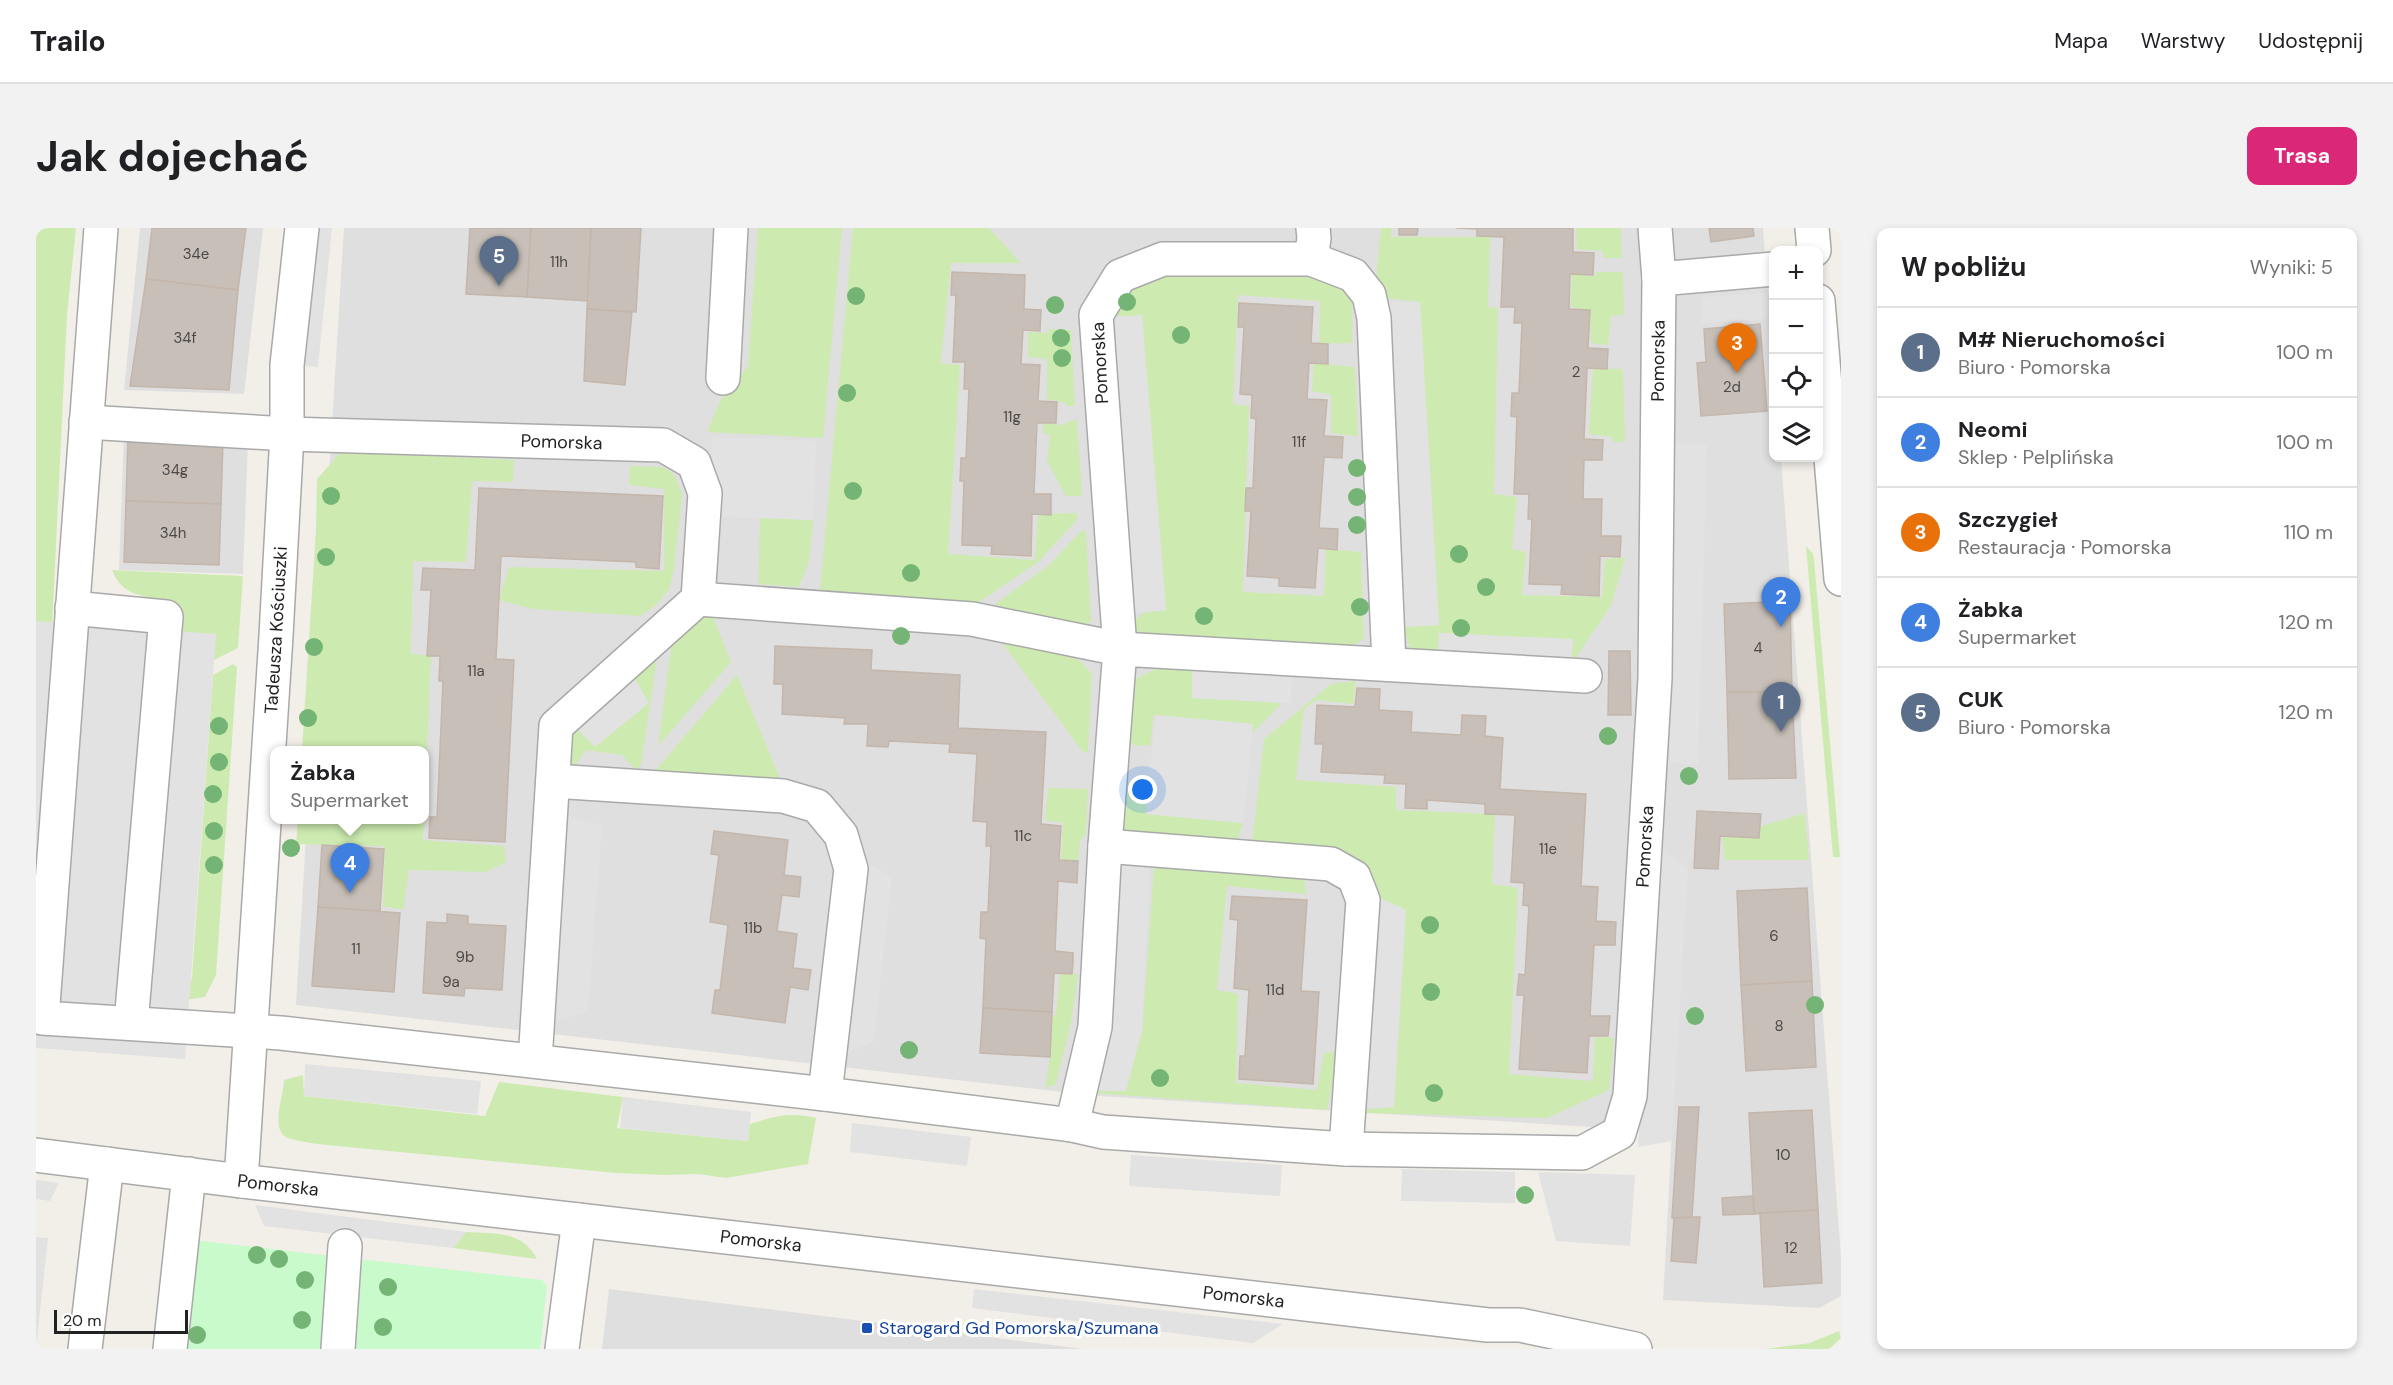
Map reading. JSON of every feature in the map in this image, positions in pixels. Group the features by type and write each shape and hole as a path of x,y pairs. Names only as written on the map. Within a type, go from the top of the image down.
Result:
{"street":[{"path":"101,228 42,1018 252,1032"},
{"name":"Tadeusza Kościuszki","path":"241,1181 252,1032 287,434 287,365 302,228"},
{"path":"723,378 731,228"},
{"name":"Pomorska","path":"252,1032 825,1094 1072,1125 1103,1132 1346,1149 1582,1153 1619,1133 1630,1096 1655,678 1659,279 1655,228"},
{"path":"1812,228 1814,246"},
{"name":"Pomorska","path":"1072,1125 1095,1028 1105,846 1120,649 1096,315 1120,276 1163,259 1312,244 1353,275 1369,295 1374,318 1389,664"},
{"path":"1659,279 1769,269"},
{"path":"1822,354 1841,579"},
{"name":"Pomorska","path":"86,422 287,434 663,445 694,463 705,493 698,598"},
{"path":"535,1062 556,726 698,598 972,619 1120,649 1585,676"},
{"path":"72,608 166,617 130,1023"},
{"path":"553,781 783,796 817,806 841,835 851,869 825,1094"},
{"path":"1105,846 1331,864 1354,877 1363,900 1346,1149"},
{"name":"Pomorska","path":"36,1155 241,1181 1488,1325 1520,1326 1635,1349"},
{"path":"86,1349 106,1164"},
{"path":"170,1349 189,1174"},
{"path":"562,1349 579,1220"},
{"path":"338,1349 345,1246"},
{"name":"Pomorska","path":"1488,1325 1557,1349"}],"shaded area":[{"path":"140,228 263,228 244,394 124,390"},
{"path":"317,228 332,228 318,367 303,366"},
{"path":"344,228 1763,228 1769,308 1769,462 1781,462 1841,1257 1841,1296 1819,1308 1663,1300 1672,1132 1098,1096 296,1005 307,824 429,824 429,746 312,746"},
{"path":"1769,292 1769,307 1766,319 1701,323 1703,297"},
{"path":"1388,302 1420,302 1439,625 1404,627"},
{"path":"1142,315 1166,610 1134,613 1110,318"},
{"path":"124,431 248,440 243,574 119,570"},
{"path":"712,437 816,441 813,520 709,516"},
{"path":"1675,444 1707,444 1698,765 1669,762"},
{"path":"36,621 216,634 185,1059 36,1048"},
{"path":"1439,633 1573,639 1571,665 1438,659"},
{"path":"1192,668 1292,671 1291,703 1192,698"},
{"path":"632,674 649,703 595,747 574,726"},
{"path":"1156,715 1253,724 1243,823 1146,814"},
{"path":"566,814 602,826 588,1011 551,1023"},
{"path":"1658,846 1688,867 1672,1141 1638,1147"},
{"path":"866,863 892,877 874,1041 843,1055"},
{"path":"1119,864 1150,866 1142,1031 1126,1091 1095,1091"},
{"path":"1376,896 1406,910 1394,1107 1364,1109"},
{"path":"305,1064 481,1081 477,1114 304,1096"},
{"path":"623,1097 751,1112 748,1141 620,1128"},
{"path":"852,1123 971,1137 967,1166 850,1152"},
{"path":"1131,1155 1282,1165 1280,1196 1129,1186"},
{"path":"1402,1169 1515,1172 1515,1203 1401,1201"},
{"path":"1538,1172 1635,1175 1630,1246 1556,1241"},
{"path":"36,1180 59,1183 50,1201 36,1199"},
{"path":"255,1205 466,1232 453,1248 264,1226"},
{"path":"36,1237 48,1238 36,1348"},
{"path":"609,1289 1083,1349 602,1349"},
{"path":"974,1289 1283,1324 1253,1343 972,1308"}],"green space":[{"path":"36,228 76,228 67,315 36,964"},
{"path":"758,228 842,228 823,438 707,432 720,401 748,366"},
{"path":"853,228 989,228 1021,263 951,263 941,363 960,365 948,554 1035,560 1038,514 1077,513 1077,520 1038,562 976,604 820,590"},
{"path":"1381,228 1391,228 1391,237 1490,237 1488,308 1498,307 1494,494 1517,497 1512,549 1526,552 1522,595 1602,597 1605,559 1625,558 1611,606 1571,664 1573,640 1440,633 1436,660 1412,658 1404,627 1439,625 1420,302 1385,298 1376,281"},
{"path":"1576,228 1621,228 1622,258 1604,258 1602,251 1577,249"},
{"path":"1168,272 1325,275 1347,289 1352,303 1352,343 1319,344 1320,301 1238,295 1233,404 1249,406 1243,592 1324,596 1326,549 1361,552 1364,639 1351,647 1143,637 1135,628 1133,622 1143,613 1166,610 1142,316 1115,316 1113,310 1122,287"},
{"path":"1596,272 1623,272 1624,315 1611,316 1608,345 1591,343 1590,310 1571,307 1572,274 1596,276"},
{"path":"1049,329 1071,330 1075,406 1066,406 1066,403 1047,399 1047,359 1028,357 1028,332 1048,333"},
{"path":"1314,363 1355,367 1358,436 1331,433 1331,395 1312,391"},
{"path":"1593,368 1623,369 1625,442 1614,442 1611,437 1589,434"},
{"path":"1077,420 1082,496 1066,496 1047,461 1050,435 1043,433 1043,423 1064,425"},
{"path":"341,452 514,460 513,482 472,481 466,562 413,561 411,654 431,656 427,746 302,746 317,479"},
{"path":"630,466 660,467 669,470 676,478 682,494 674,570 669,590 656,605 640,616 533,609 499,600 509,567 664,571 664,489 629,485"},
{"path":"760,518 813,520 809,561 799,587 758,584"},
{"path":"1081,531 1086,531 1091,621 1084,626 994,605 1049,565"},
{"path":"1806,546 1813,554 1814,560 1840,857 1833,857"},
{"path":"112,570 243,576 238,648 206,664 177,663 168,605 129,591 117,580"},
{"path":"712,614 731,662 658,746 672,641 693,623"},
{"path":"995,633 1079,660 1092,674 1088,753 1082,751"},
{"path":"658,652 641,764 637,771 622,755 586,750 574,767 569,762 571,729"},
{"path":"233,664 237,667 216,975 205,997 185,1000 192,977 213,675"},
{"path":"1159,667 1192,668 1193,698 1282,703 1252,733 1252,724 1154,715 1150,745 1136,746 1129,741 1129,687 1137,678"},
{"path":"737,675 782,783 654,772"},
{"path":"1356,681 1353,704 1317,700 1304,709 1296,780 1396,787 1396,810 1495,814 1492,884 1518,888 1509,1074 1593,1081 1595,1037 1614,1038 1609,1090 1547,1118 1365,1113 1364,1109 1394,1107 1377,897 1371,876 1363,862 1338,850 1252,843 1264,739 1331,684"},
{"path":"1138,780 1146,783 1146,814 1243,823 1236,843 1126,832 1121,823 1121,784"},
{"path":"1048,788 1088,789 1086,834 1080,840 1078,861 1061,860 1063,823 1045,820"},
{"path":"1805,813 1809,860 1725,860 1722,838"},
{"path":"298,824 424,824 423,840 504,846 506,862 486,872 409,870 403,910 383,906 385,846 296,844"},
{"path":"1122,855 1304,871 1306,894 1227,886 1217,990 1238,994 1236,1083 1317,1090 1324,1053 1338,1052 1327,1110 1092,1093 1142,1031 1154,868 1119,864"},
{"path":"1060,973 1078,974 1071,1023 1056,1084 1045,1088 1050,1057 1052,1016 1056,1015"},
{"path":"303,1075 304,1096 485,1116 499,1082 623,1097 617,1128 748,1141 750,1124 783,1116 798,1115 816,1118 808,1164 726,1178 698,1174 616,1173 317,1144 288,1138 282,1134 278,1121 284,1080"},
{"path":"466,1232 507,1235 516,1238 531,1250 537,1259 453,1248"},
{"path":"194,1240 542,1280 547,1286 540,1349 182,1349"},
{"path":"1839,1331 1841,1338 1829,1349 1765,1349 1810,1343"}],"building":[{"path":"152,228 246,228 238,290 146,279"},
{"path":"470,228 531,228 527,297 466,294"},
{"path":"531,228 591,228 588,301 527,297"},
{"path":"591,228 641,228 636,312 587,309"},
{"path":"1399,228 1418,228 1417,235 1399,235"},
{"path":"1456,228 1573,228 1573,252 1594,253 1593,275 1570,274 1569,309 1590,310 1588,348 1608,349 1607,369 1587,368 1584,439 1603,440 1602,460 1584,460 1583,499 1602,499 1601,536 1621,536 1620,557 1600,556 1599,596 1561,594 1562,585 1529,584 1532,519 1528,519 1529,494 1514,494 1517,417 1511,416 1512,393 1519,393 1522,323 1514,323 1515,307 1501,307 1504,237 1477,236 1477,229"},
{"path":"1709,228 1753,228 1754,236 1711,242"},
{"path":"952,272 1025,275 1024,309 1041,310 1040,331 1023,330 1021,364 1040,365 1038,401 1057,402 1056,423 1037,423 1034,494 1051,494 1051,515 1032,514 1031,556 991,554 992,546 962,545 964,481 960,481 961,458 966,458 969,389 964,389 965,362 953,362 956,295 951,295"},
{"path":"146,279 238,290 229,390 130,386"},
{"path":"1239,303 1313,307 1311,343 1328,344 1328,364 1309,363 1307,399 1327,400 1324,436 1343,437 1342,458 1324,457 1319,528 1338,529 1337,550 1318,548 1315,588 1279,586 1279,578 1247,576 1251,511 1245,511 1246,488 1253,488 1256,419 1251,418 1252,395 1240,394 1244,327 1238,327"},
{"path":"587,309 632,312 625,385 584,381"},
{"path":"1760,324 1767,411 1701,416 1697,363 1706,362 1704,329"},
{"path":"128,437 223,440 221,504 126,501"},
{"path":"479,488 663,496 659,569 636,567 636,562 501,556 496,659 514,660 505,842 429,838 430,817 437,817 443,681 439,681 440,656 427,656 431,590 421,590 423,568 475,570"},
{"path":"126,501 221,504 219,565 124,562"},
{"path":"1790,601 1792,692 1727,692 1724,604"},
{"path":"775,646 872,650 871,670 960,675 958,728 1046,732 1041,824 1061,826 1059,860 1078,861 1077,883 1058,881 1055,951 1073,953 1073,963 1072,974 1054,973 1052,1012 983,1008 986,939 980,938 981,912 988,912 991,846 986,846 987,822 973,821 977,754 949,752 950,744 889,741 888,747 867,746 868,724 844,724 845,718 782,714 783,684 774,684"},
{"path":"1609,651 1630,651 1631,715 1608,715"},
{"path":"1357,688 1380,689 1379,710 1412,712 1411,732 1461,735 1462,715 1486,716 1485,736 1503,738 1500,789 1586,794 1581,886 1598,887 1596,921 1616,922 1615,945 1594,945 1590,1016 1610,1016 1608,1036 1589,1036 1587,1073 1519,1069 1524,995 1517,995 1519,974 1525,975 1529,906 1523,905 1524,883 1511,882 1515,815 1485,814 1485,804 1427,800 1427,809 1405,808 1406,784 1384,783 1385,775 1321,772 1323,744 1315,744 1317,705 1355,707"},
{"path":"1727,692 1792,692 1796,778 1729,779"},
{"path":"1697,811 1761,814 1759,838 1720,836 1718,869 1694,868"},
{"path":"714,831 788,840 784,875 801,877 799,897 782,895 777,931 797,934 793,968 811,970 808,990 790,987 785,1023 712,1013 715,990 720,990 728,925 710,922 719,855 711,854"},
{"path":"322,845 384,849 380,911 318,907"},
{"path":"1807,888 1812,981 1741,985 1737,891"},
{"path":"1232,896 1307,900 1301,991 1319,992 1313,1084 1239,1079 1240,1056 1245,1056 1249,990 1234,988 1238,920 1230,919"},
{"path":"318,907 400,913 394,992 312,986"},
{"path":"447,914 468,916 468,924 506,926 502,990 465,988 464,996 423,993 427,922 447,923"},
{"path":"1812,981 1816,1067 1746,1071 1741,985"},
{"path":"983,1008 1052,1012 1050,1057 980,1053"},
{"path":"1679,1107 1699,1107 1692,1217 1672,1218"},
{"path":"1812,1110 1818,1210 1754,1214 1749,1113"},
{"path":"1753,1196 1754,1214 1723,1215 1722,1198"},
{"path":"1818,1210 1822,1283 1764,1287 1760,1213"},
{"path":"1700,1217 1696,1263 1671,1261 1674,1218"}],"place":[{"name":"CUK","path":"499,286"},
{"name":"Szczygieł","path":"1737,373"},
{"name":"Neomi","path":"1781,627"},
{"name":"M# Nieruchomości","path":"1781,732"},
{"name":"Żabka","path":"350,893"},
{"name":"Starogard Gd Pomorska/Szumana","path":"867,1328"}]}
